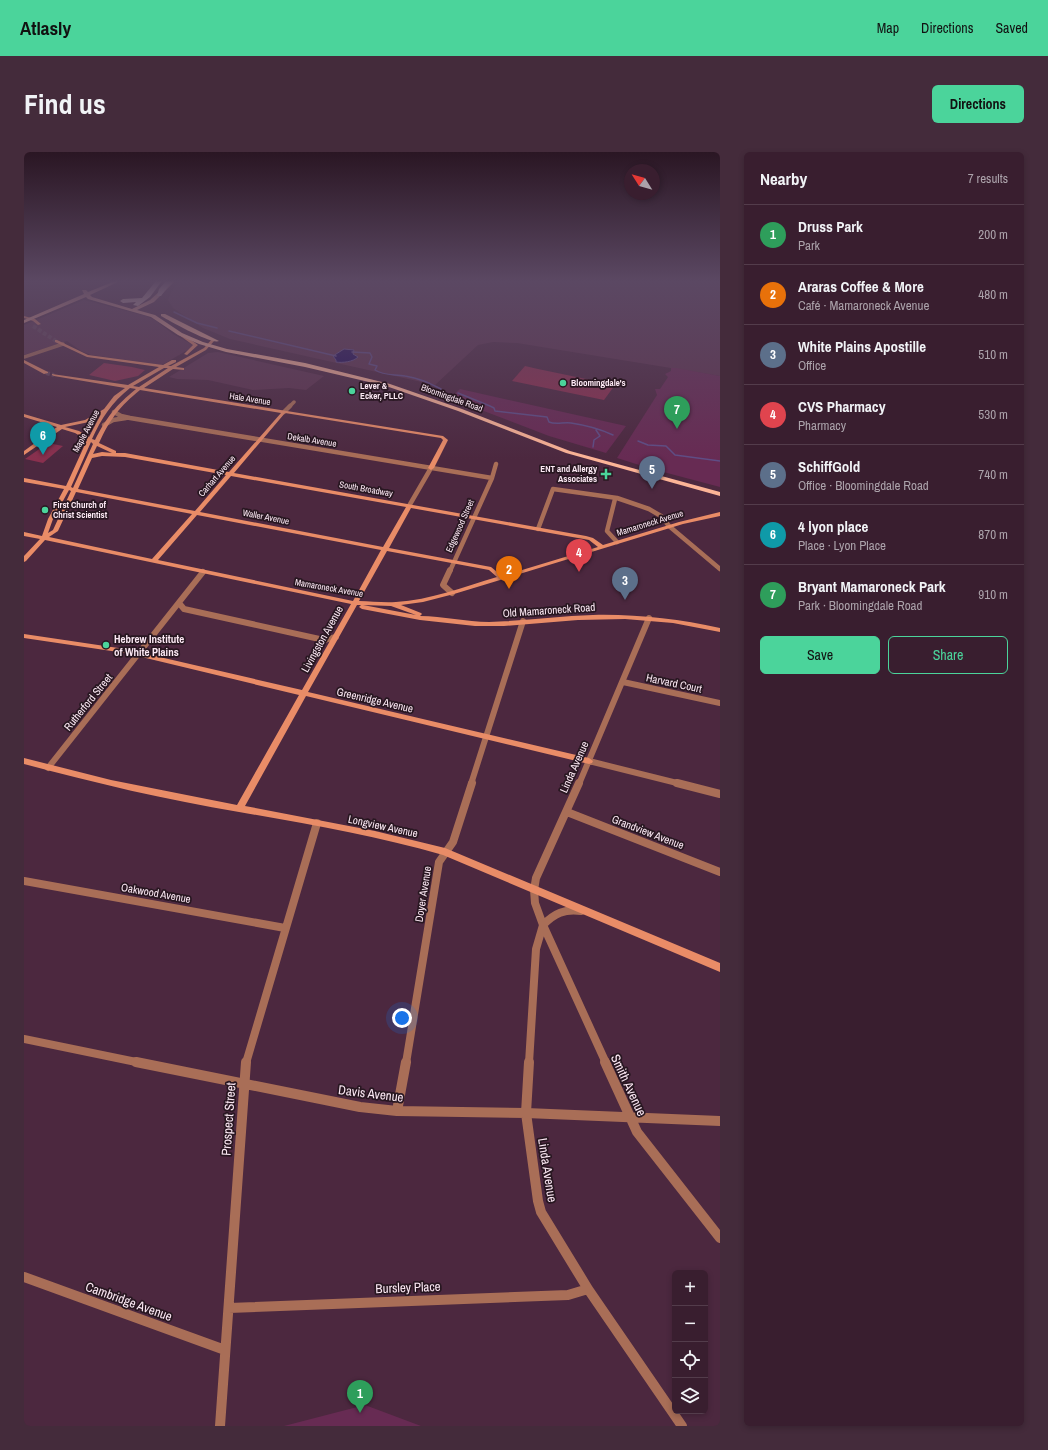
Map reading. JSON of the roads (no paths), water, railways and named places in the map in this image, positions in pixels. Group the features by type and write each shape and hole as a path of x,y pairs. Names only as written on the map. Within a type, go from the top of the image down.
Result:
{"main road":[{"name":"Bloomingdale Road","path":"201,340 388,385 460,410 564,450 720,494"},
{"name":"Bloomingdale Road","path":"206,340 209,343 392,382 435,395 568,446 650,471 720,489"}],"street":[{"path":"180,357 193,350 196,345 189,340"},
{"path":"24,357 60,342 87,356 162,368 182,369"},
{"name":"Maple Avenue","path":"44,538 45,530 110,404 130,387 180,357 209,343"},
{"name":"Maple Avenue","path":"24,560 44,538 55,531 104,425 114,412 138,389 209,343"},
{"path":"24,362 46,373"},
{"path":"170,369 178,372"},
{"name":"Hale Avenue","path":"54,375 444,438"},
{"name":"Carhart Avenue","path":"154,561 294,402"},
{"path":"24,453 64,425 87,421 110,404"},
{"name":"South Broadway","path":"24,411 64,425 92,437 96,443 106,449 125,455 591,539 602,547"},
{"name":"Dekalb Avenue","path":"114,412 121,416 130,418 492,478"},
{"name":"South Broadway","path":"24,415 64,425"},
{"name":"Dekalb Avenue","path":"104,425 117,419 130,418"},
{"name":"Livingston Avenue","path":"239,809 384,549 431,468 446,440 444,438"},
{"name":"South Broadway","path":"89,457 102,454 125,455"},
{"name":"Edgewood Street","path":"452,593 443,585 492,478 496,464"},
{"name":"Waller Avenue","path":"24,480 453,563 491,569 501,578"},
{"path":"538,529 553,489 635,503 653,510 665,519 670,526 720,569"},
{"path":"615,499 607,531 617,542"},
{"name":"Mamaroneck Avenue","path":"24,534 354,603 390,604 411,602 452,593 670,526 720,514"},
{"name":"Rutherford Street","path":"48,768 203,572"},
{"path":"179,603 184,609 324,640 336,637"},
{"name":"Old Mamaroneck Road","path":"354,603 364,608 420,618 475,624 594,617 649,618 720,629"},
{"name":"Old Mamaroneck Road","path":"390,604 426,618"},
{"name":"Linda Avenue","path":"649,618 567,812 536,878 534,890 535,903 543,925 536,949 526,1113 538,1201 551,1230 588,1289 682,1426"},
{"name":"Doyer Avenue","path":"396,1111 420,983 439,862 453,842 523,621"},
{"name":"Greenridge Avenue","path":"24,636 139,654 589,761 720,794"},
{"name":"Harvard Court","path":"623,682 720,703"},
{"name":"Longview Avenue","path":"24,761 106,783 317,823 420,845 445,852 720,968"},
{"name":"Grandview Avenue","path":"567,812 720,872"},
{"name":"Prospect Street","path":"220,1426 245,1066 317,823"},
{"name":"Oakwood Avenue","path":"24,880 285,928"},
{"path":"543,925 552,916 563,910 568,909 586,911"},
{"name":"Smith Avenue","path":"543,925 629,1118 637,1132 720,1238"},
{"name":"Davis Avenue","path":"24,1039 244,1084 360,1106 396,1111 526,1113 720,1121"},
{"name":"Cambridge Avenue","path":"24,1277 225,1350"},
{"name":"Bursley Place","path":"229,1308 568,1295 588,1289"}],"waterway":[{"path":"269,340 336,356"},
{"path":"352,352 370,353 372,357 369,364 377,366 375,370 378,372 415,378 441,389"},
{"path":"458,393 490,406 494,408 495,411 547,417 549,422 552,423 582,425 613,435"},
{"path":"593,447 594,440 600,436 596,430"},
{"path":"638,441 648,445 666,446 675,455 720,461"}],"tunnel":[{"path":"46,373 54,375"}],"place":[{"name":"Bloomingdale's","path":"563,383"},
{"name":"Lever & Ecker, PLLC","path":"352,391"},
{"name":"Bryant Mamaroneck Park","path":"677,429"},
{"name":"4 lyon place","path":"43,455"},
{"name":"ENT and Allergy Associates","path":"606,474"},
{"name":"SchiffGold","path":"652,489"},
{"name":"First Church of Christ Scientist","path":"45,510"},
{"name":"CVS Pharmacy","path":"579,572"},
{"name":"Araras Coffee & More","path":"509,589"},
{"name":"White Plains Apostille","path":"625,600"},
{"name":"Hebrew Institute of White Plains","path":"106,645"},
{"name":"Druss Park","path":"360,1413"}]}
